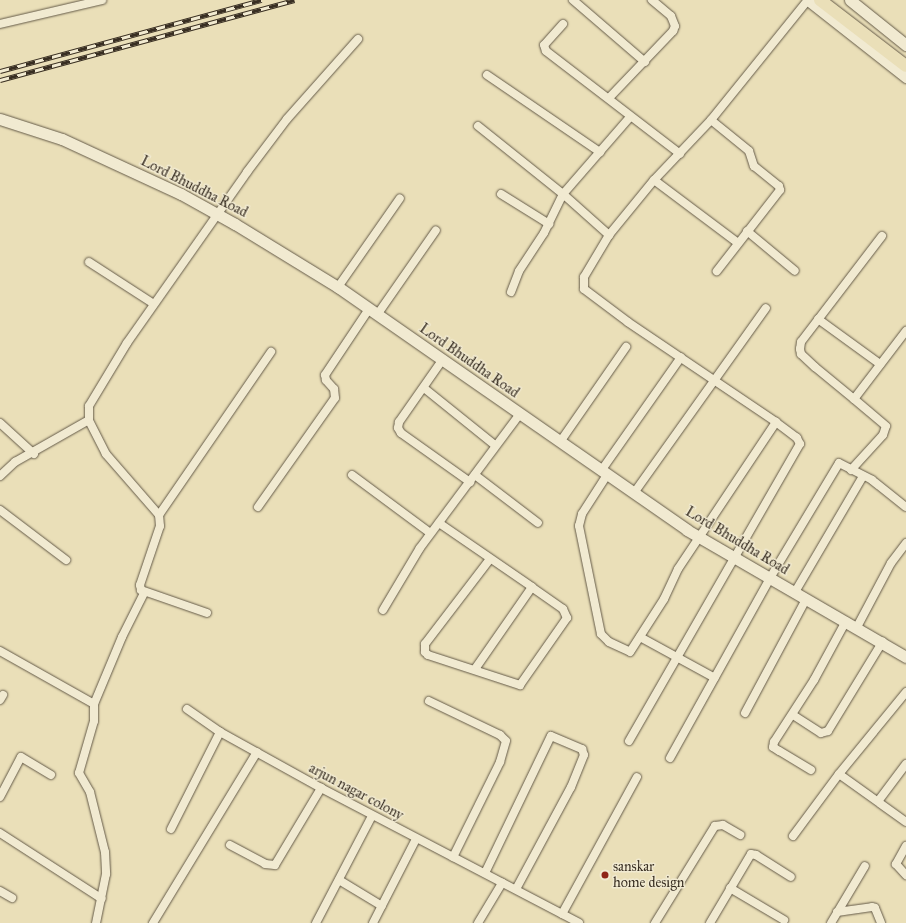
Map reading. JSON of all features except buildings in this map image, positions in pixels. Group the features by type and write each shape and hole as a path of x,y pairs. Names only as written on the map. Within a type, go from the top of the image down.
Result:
{"main road":[{"path":"820,0 906,66"}],"street":[{"path":"0,24 102,0"},
{"path":"573,0 645,62"},
{"path":"609,98 645,62 675,26 671,16 652,0"},
{"path":"629,741 800,444 797,438 776,422 681,358 584,289 584,277 609,235 654,180 711,120 808,0 906,77"},
{"path":"850,0 906,45"},
{"path":"563,24 544,48 609,98 630,117 680,154"},
{"path":"207,613 144,593 140,585 160,526 159,515 106,454 89,420 88,406 154,304 217,214 287,119 358,40"},
{"path":"487,75 600,152"},
{"path":"511,292 519,271 549,224 563,194 630,117"},
{"name":"Lord Bhuddha Road","path":"0,119 62,139 181,194 217,214 338,287 443,359 519,415 700,537 806,599 883,641 906,656"},
{"path":"711,120 749,151 754,166 780,188 779,194 747,231 717,271"},
{"path":"478,126 563,194 609,235"},
{"path":"654,180 738,243"},
{"path":"501,194 549,224"},
{"path":"338,287 400,198"},
{"path":"258,507 335,398 334,389 326,380 325,375 436,230"},
{"path":"747,231 795,271"},
{"path":"852,470 883,435 886,426 801,354 801,342 882,236"},
{"path":"89,262 154,304"},
{"path":"634,493 766,308"},
{"path":"818,319 880,364"},
{"path":"854,399 880,364 903,343 906,331"},
{"path":"560,442 626,347"},
{"path":"159,515 271,352"},
{"path":"681,358 604,473 580,521 584,556 604,638 630,652 664,599 678,569 776,422"},
{"path":"443,359 399,422 399,430 538,524"},
{"path":"424,388 495,445"},
{"path":"383,610 430,533 519,415"},
{"path":"0,476 15,462 34,454 89,420"},
{"path":"0,423 34,454"},
{"path":"670,758 770,578 838,465 840,463 863,476 906,507"},
{"path":"352,475 430,533"},
{"path":"795,592 863,476"},
{"path":"0,510 66,560"},
{"path":"439,523 566,612 566,620 520,685 475,669 428,655 424,648 490,559"},
{"path":"857,627 891,563 906,543"},
{"path":"475,669 532,587"},
{"path":"97,923 106,874 105,852 90,792 79,773 94,720 94,704 122,637 144,593"},
{"path":"745,713 806,599"},
{"path":"811,770 773,747 776,736 793,715 846,621"},
{"path":"640,637 678,656 715,678"},
{"path":"793,715 822,733 828,731 883,641"},
{"path":"0,651 94,704"},
{"path":"793,836 840,774 906,692"},
{"path":"429,701 500,735 506,741 500,762 453,857"},
{"name":"arjun nagar colony","path":"187,709 220,732 372,816 516,889 579,923"},
{"path":"171,829 220,732"},
{"path":"485,873 551,736 582,749 584,755 571,787 516,889"},
{"path":"153,923 257,752"},
{"path":"0,797 21,757 51,775"},
{"path":"879,800 906,764"},
{"path":"840,774 879,800 906,822"},
{"path":"562,914 637,777"},
{"path":"230,845 265,864 276,865 321,788"},
{"path":"316,923 372,816"},
{"path":"655,923 715,826 724,825 740,835"},
{"path":"0,833 102,899"},
{"path":"372,923 416,838"},
{"path":"906,846 896,864 906,875"},
{"path":"710,923 749,856 753,854 791,877"},
{"path":"831,923 865,866"},
{"path":"339,880 382,906"},
{"path":"478,923 502,883"},
{"path":"730,888 784,920"},
{"path":"0,891 12,898"},
{"path":"837,912 872,907 875,908 881,923"}],"railway":[{"path":"0,71 262,0"},
{"path":"0,80 294,0"}],"place":[{"name":"sanskar home design","path":"605,875"}]}
